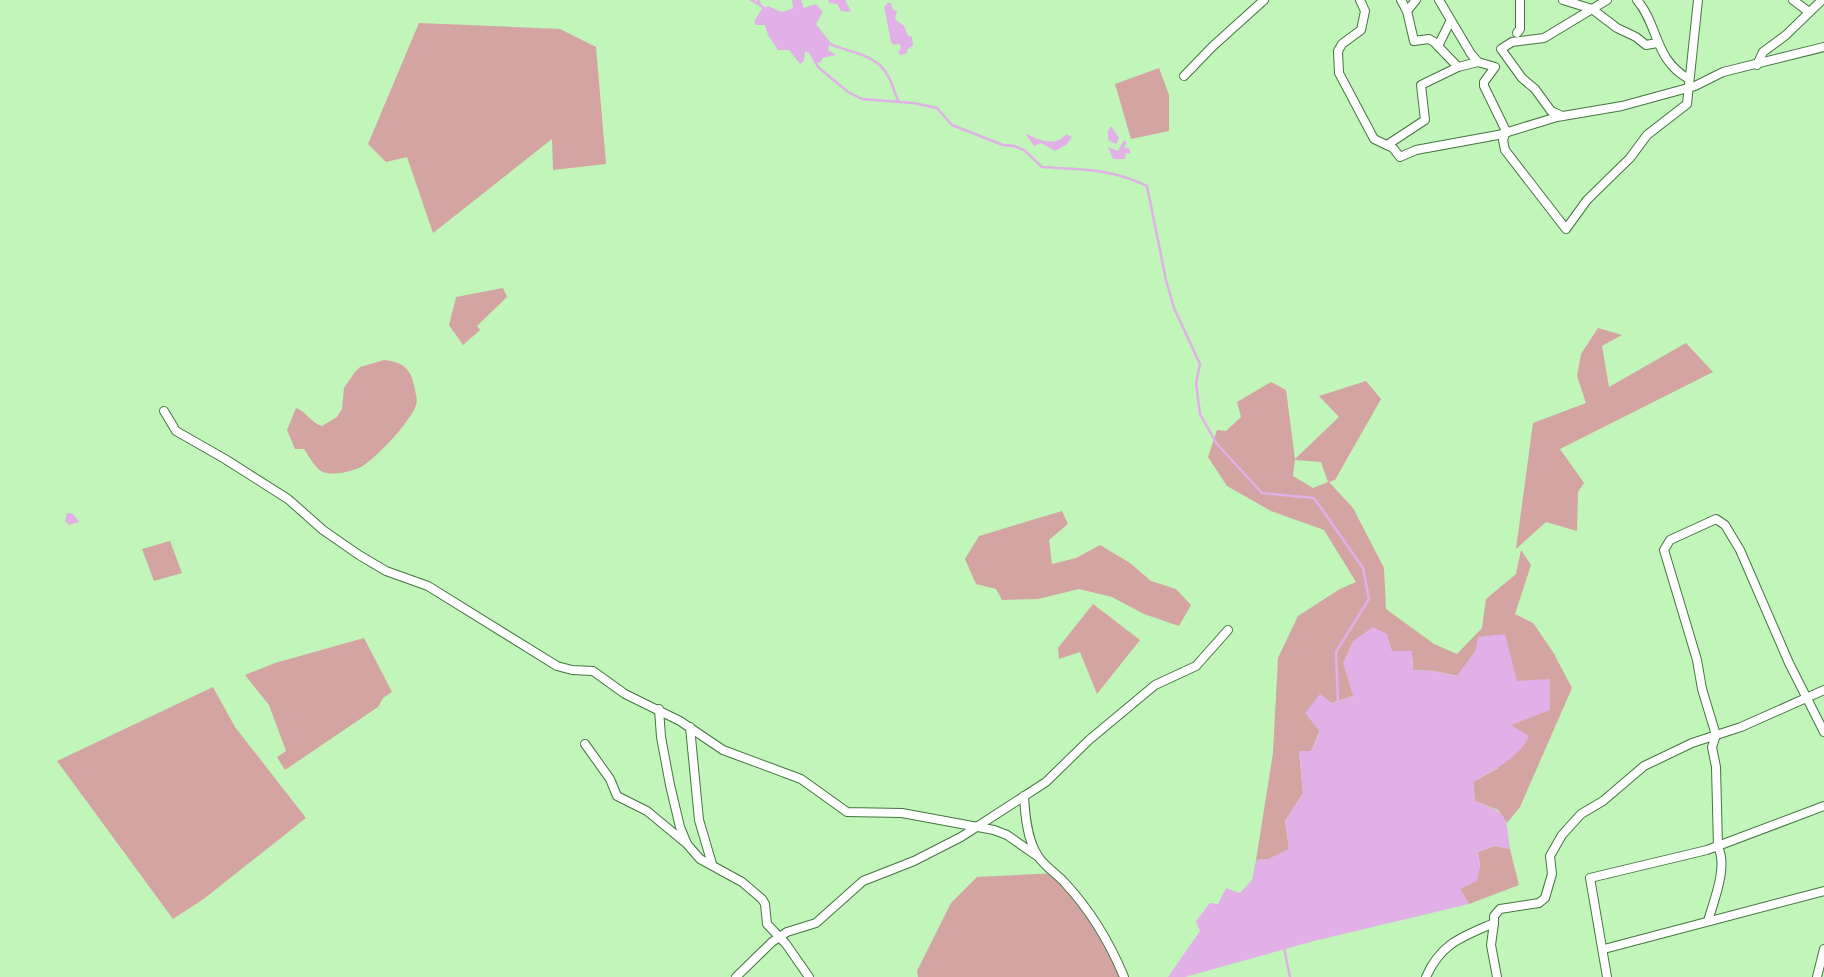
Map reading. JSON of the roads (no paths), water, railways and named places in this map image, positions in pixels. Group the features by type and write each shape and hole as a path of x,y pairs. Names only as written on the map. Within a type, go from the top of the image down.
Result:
{"street":[{"path":"1184,76 1212,47 1264,0"},
{"path":"1360,0 1365,11 1361,30 1342,44 1338,51 1337,64 1339,73 1353,95 1374,139 1393,148 1400,157 1416,150 1464,143 1562,116 1622,106 1688,88 1723,72 1824,47"},
{"path":"1401,0 1407,11 1414,41 1430,39 1458,67"},
{"path":"1407,11 1416,0"},
{"path":"1439,0 1450,22 1478,62"},
{"path":"1517,33 1520,29 1520,0"},
{"path":"1563,0 1592,10 1617,28 1636,37 1646,45 1657,43"},
{"path":"1562,116 1556,115 1551,111 1535,89 1522,78 1501,48 1512,42 1544,38 1607,0"},
{"path":"1637,0 1646,12 1657,43 1680,73 1689,79"},
{"path":"1387,144 1425,120 1421,85 1458,67 1478,62 1494,67 1484,82 1484,86 1506,132 1503,140 1505,150 1566,229 1588,200 1630,158 1647,135 1685,108 1698,0"},
{"path":"1793,0 1809,12"},
{"path":"1757,65 1763,52 1786,35 1822,0"},
{"path":"1438,46 1450,22"},
{"path":"164,411 176,431 225,459 288,500 323,530 373,564 391,573 428,586 515,642 557,666 572,670 593,671 625,694 659,708 722,750 802,779 847,812 902,813 978,827 1007,835 1037,856 1065,883 1088,912 1114,954 1124,977"},
{"path":"1708,921 1717,893 1723,859 1718,847 1716,767 1712,747 1716,735 1702,688 1697,660 1664,550 1670,540 1716,519 1725,525 1740,550 1806,698 1824,732"},
{"path":"736,977 779,937 787,932 816,923 866,880 919,859 978,827 1046,782 1089,740 1155,685 1196,666 1228,630"},
{"path":"1497,977 1491,945 1494,916 1500,909 1539,903 1545,898 1552,874 1550,856 1562,835 1581,814 1603,801 1644,766 1692,743 1742,727 1824,690"},
{"path":"659,708 661,737 670,784 687,844"},
{"path":"690,727 699,820 712,864"},
{"path":"586,744 610,779 618,796 647,811 679,840 687,844 698,857 712,864 724,874 742,882 762,899 765,904 767,924 809,977"},
{"path":"1024,796 1027,823 1037,856"},
{"path":"1608,977 1590,878 1718,847 1824,806"},
{"path":"1604,949 1824,891"},
{"path":"1426,977 1433,961 1446,947 1462,936 1494,923"},
{"path":"1817,977 1824,949"}],"waterway":[{"path":"751,0 760,5"},
{"path":"758,0 760,5 766,10"},
{"path":"828,43 869,58 877,63 888,76 899,102"},
{"path":"810,52 818,67 848,92 862,99 913,103 937,108 952,125 1003,145 1014,146 1024,150 1042,167 1108,173 1134,180 1147,186 1166,280 1174,308 1200,364 1196,383 1200,414 1217,444 1262,493 1314,498 1363,568 1369,599 1336,652 1338,703"},
{"path":"1284,948 1290,977"}]}
